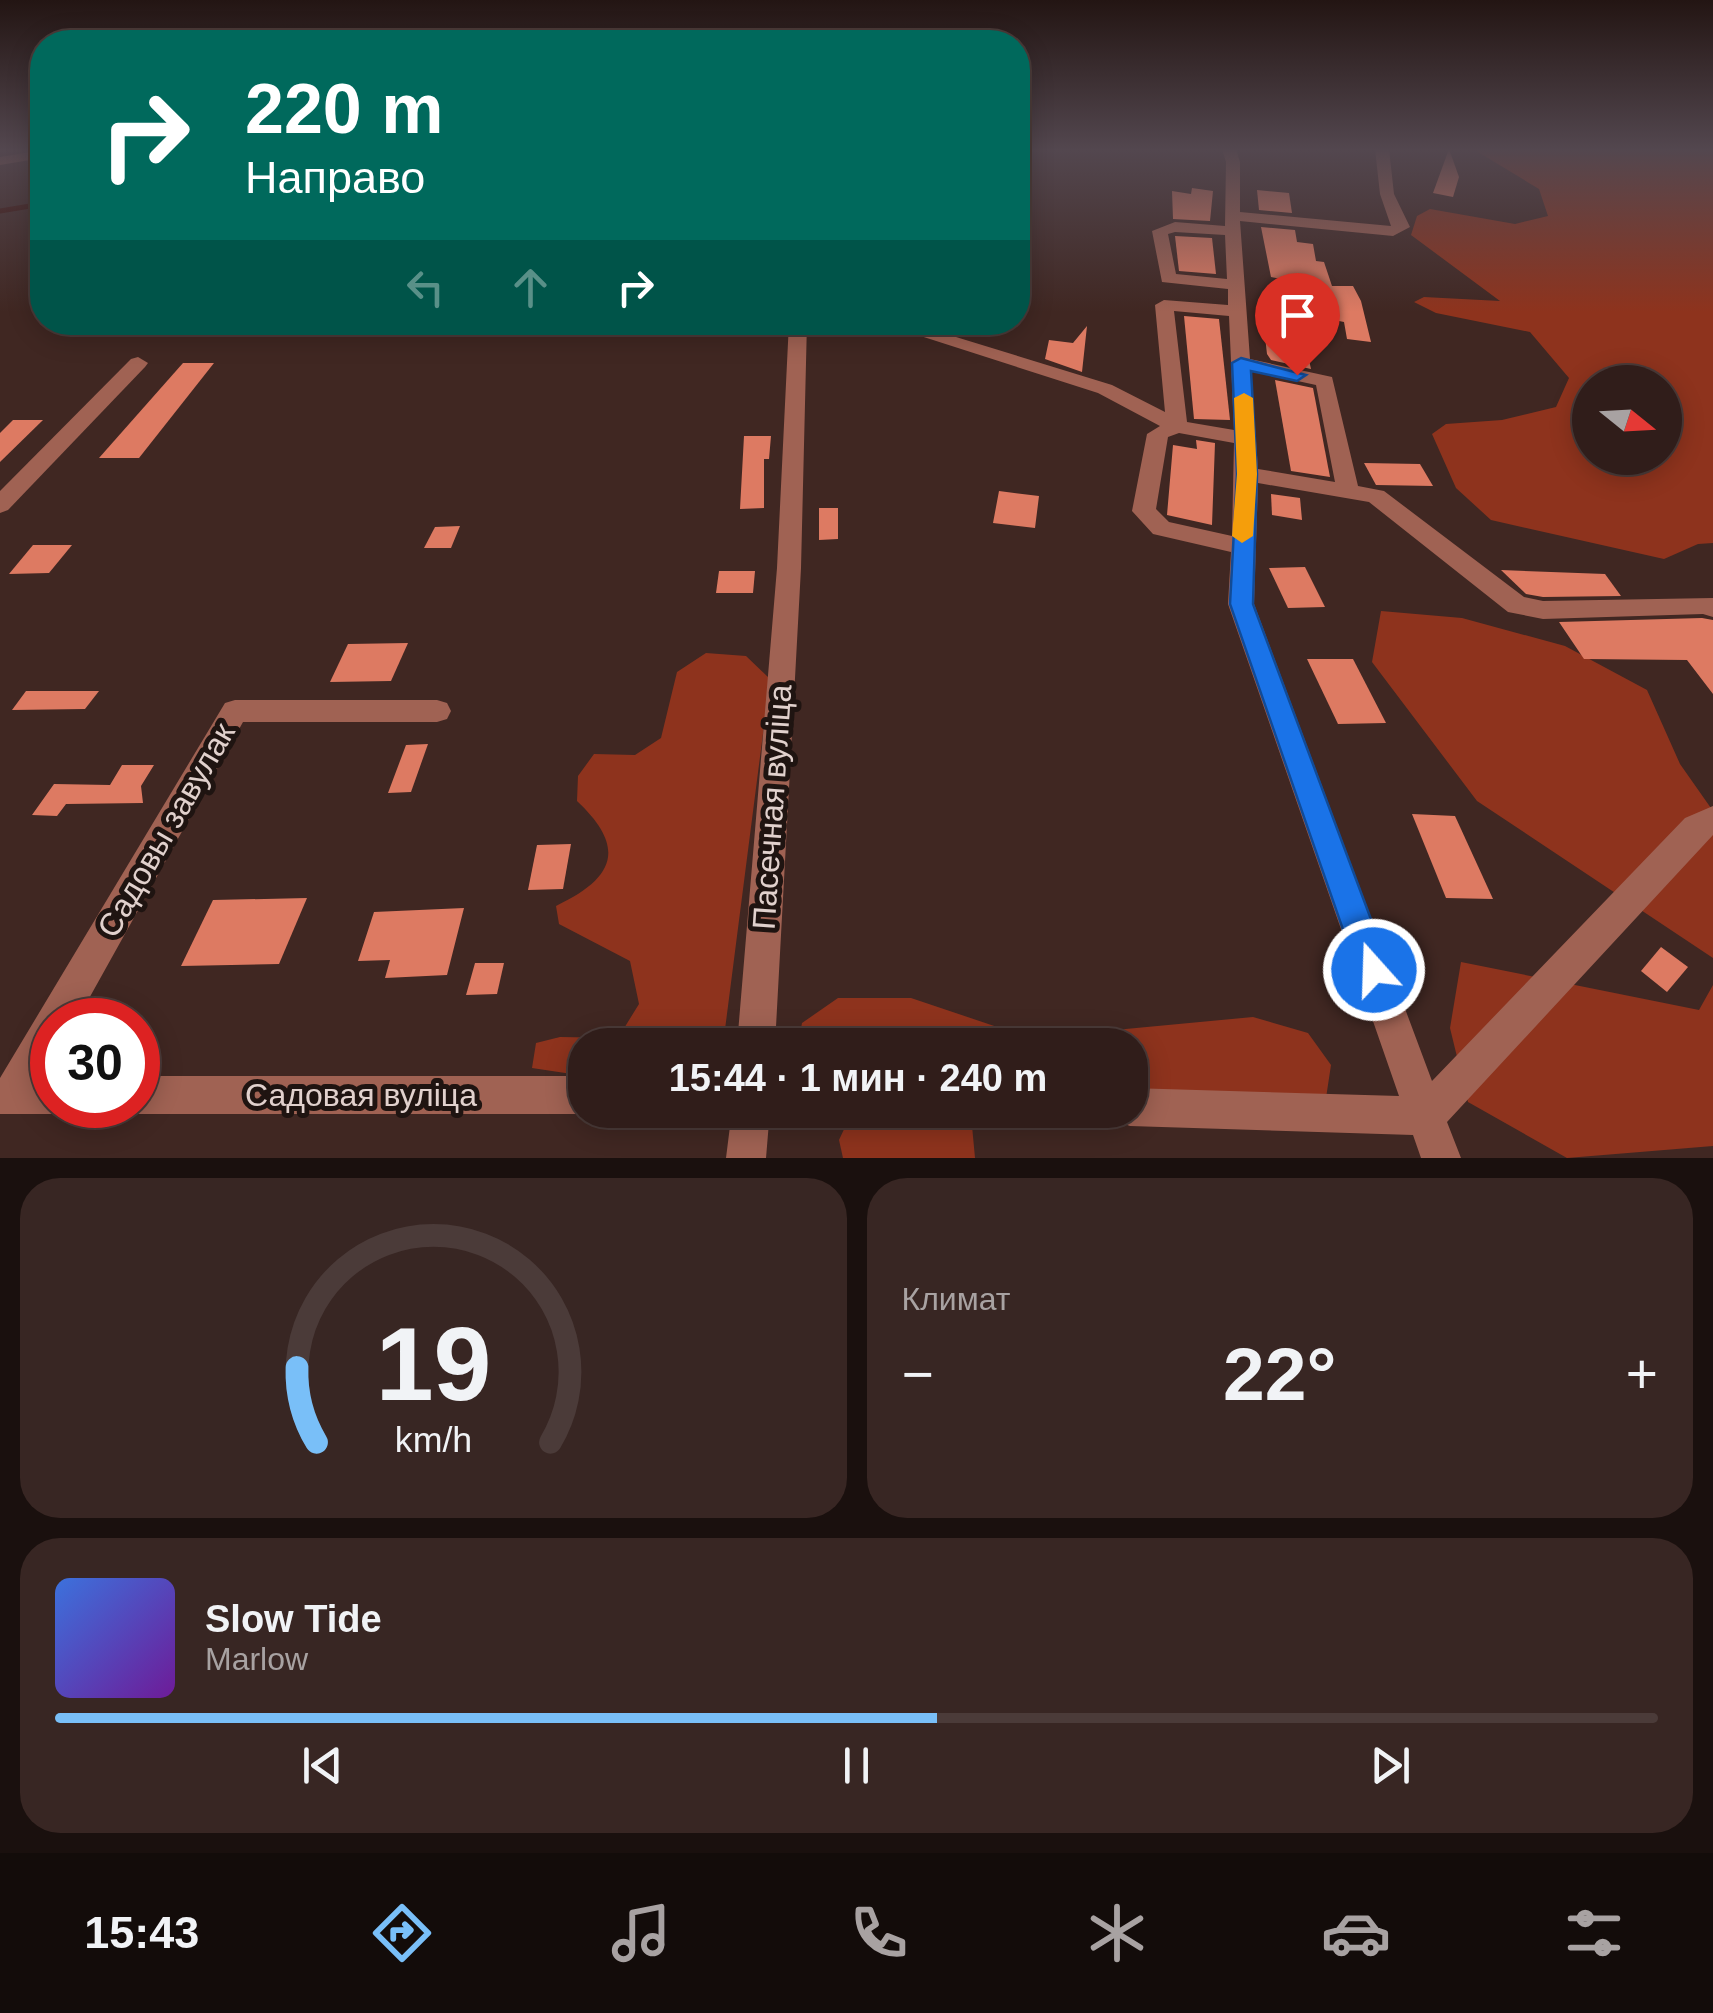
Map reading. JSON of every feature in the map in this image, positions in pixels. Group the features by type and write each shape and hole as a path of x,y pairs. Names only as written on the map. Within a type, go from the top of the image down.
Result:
{"street":[{"path":"1233,203 1247,474 1241,604 1441,1158"},
{"path":"1237,298 1168,278 1160,231 1233,224 1393,232 1402,227 1391,203"},
{"path":"1176,426 1164,306 1237,298"},
{"name":"Пасечная вуліца","path":"757,1028 789,568 798,335"},
{"path":"928,335 1105,389 1176,426 1246,440"},
{"path":"0,506 138,363"},
{"path":"1241,363 1325,381 1348,491"},
{"path":"1176,426 1158,434 1144,510 1161,528 1242,546"},
{"path":"1247,474 1376,496 1517,605 1543,610 1706,605 1713,608"},
{"name":"Садовы завулак","path":"70,998 235,711 437,711"},
{"path":"1148,1108 1426,1116 1696,828 1713,820"},
{"path":"7,1096 30,1061"},
{"name":"Садовая вуліца","path":"160,1095 568,1095"},
{"path":"746,1158 749,1128"}],"shaded area":[{"path":"1544,203 1713,203 1713,543 1698,544 1664,559 1491,520 1456,488 1432,434 1446,424 1502,420 1556,407 1569,378 1530,332 1436,313 1414,302 1424,297 1500,301 1411,235 1417,216 1430,209 1515,224 1548,216"},
{"path":"1381,611 1462,618 1565,646 1647,690 1680,764 1713,811 1713,958 1477,801 1372,662"},
{"path":"706,653 746,656 770,679 725,1028 624,1028 639,1004 630,961 559,924 556,906 591,884 607,861 603,833 577,801 578,776 594,754 635,755 661,738 677,672"},
{"path":"1461,962 1699,1010 1713,985 1713,1146 1567,1158 1468,1102 1450,1028"},
{"path":"838,998 911,998 1000,1028 801,1028 802,1023"},
{"path":"1253,1017 1308,1033 1331,1065 1326,1098 1148,1096 1148,1028 1136,1028"},
{"path":"568,1037 568,1073 532,1068 536,1043"},
{"path":"845,1128 972,1128 975,1158 843,1158 839,1140"}],"building":[{"path":"1172,203 1212,203 1210,221 1173,219"},
{"path":"1258,203 1291,203 1292,213 1259,210"},
{"path":"1261,227 1295,230 1297,242 1313,244 1316,261 1324,262 1332,286 1353,286 1361,301 1371,342 1347,339 1344,322 1334,320 1333,313 1290,310 1281,279 1271,277"},
{"path":"1175,236 1212,238 1216,274 1179,271"},
{"path":"1184,316 1219,319 1230,420 1194,419"},
{"path":"1087,326 1082,372 1045,359 1049,340 1073,343"},
{"path":"1264,328 1286,331 1290,358 1309,360 1311,369 1271,360"},
{"path":"183,363 214,363 139,458 99,458"},
{"path":"1275,380 1313,388 1330,477 1291,471"},
{"path":"13,420 43,420 0,462 0,433"},
{"path":"744,436 771,436 769,459 764,459 764,508 740,509"},
{"path":"1196,440 1215,443 1212,525 1167,515 1173,445 1197,449"},
{"path":"1364,463 1420,464 1433,486 1376,485"},
{"path":"999,491 1039,496 1035,528 993,523"},
{"path":"1271,494 1300,498 1302,520 1272,515"},
{"path":"819,508 838,508 838,539 819,540"},
{"path":"460,526 451,548 424,548 435,527"},
{"path":"33,545 72,545 49,573 9,574"},
{"path":"1305,567 1325,607 1288,608 1269,568"},
{"path":"1501,570 1605,574 1621,596 1526,594"},
{"path":"719,571 755,571 753,593 716,593"},
{"path":"1713,620 1713,694 1687,660 1584,659 1559,622"},
{"path":"408,643 391,681 330,682 348,644"},
{"path":"1307,659 1353,659 1386,723 1338,724"},
{"path":"26,691 99,691 85,709 12,710"},
{"path":"428,744 411,792 388,793 406,745"},
{"path":"122,765 154,765 141,786 143,803 66,804 57,816 32,815 54,784 110,785"},
{"path":"1412,814 1455,816 1493,899 1446,898"},
{"path":"571,844 563,889 528,890 537,845"},
{"path":"307,898 279,964 181,966 213,900"},
{"path":"464,908 447,975 385,978 390,960 358,961 374,912"},
{"path":"1661,947 1688,967 1667,992 1641,971"},
{"path":"475,963 504,963 497,994 466,995"}],"waterway":[{"path":"0,211 30,206"}],"slow traffic":[{"path":"1242,536 1247,474 1244,398"}],"route":[{"path":"1297,375 1241,363 1247,474 1241,604 1374,970"}]}
